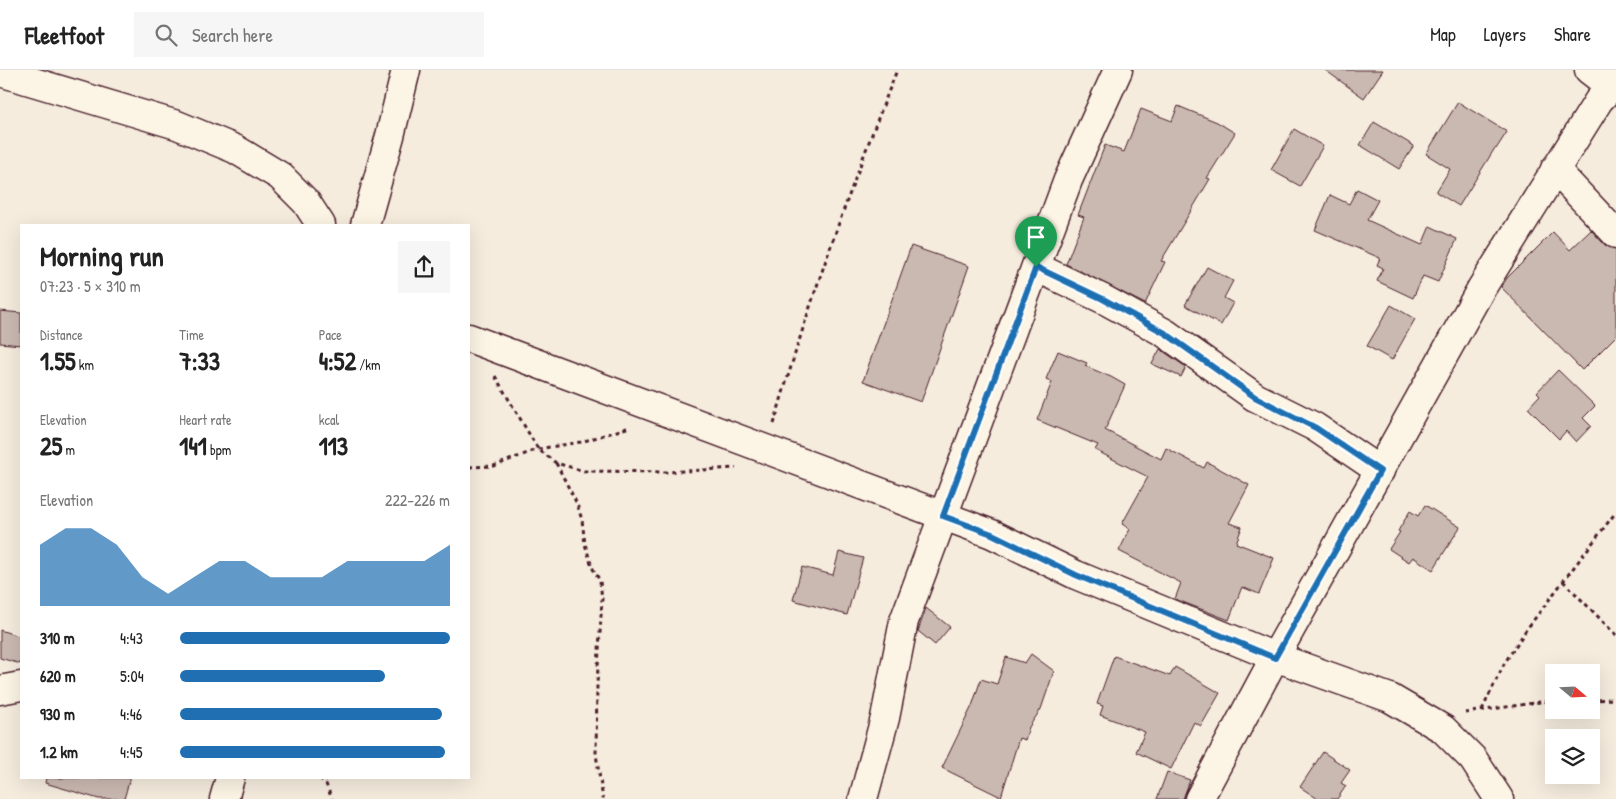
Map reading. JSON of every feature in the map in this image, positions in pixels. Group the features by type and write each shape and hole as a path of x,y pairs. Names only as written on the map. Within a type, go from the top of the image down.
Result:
{"street":[{"path":"365,224 406,70"},
{"path":"863,799 885,718 904,621 1068,180 1118,70"},
{"path":"1199,799 1275,658 1481,288 1599,100 1614,85 1589,70"},
{"path":"10,73 177,125 235,149 280,176 306,202 320,224"},
{"path":"1555,169 1616,234"},
{"path":"1036,267 1103,299 1165,333 1255,397 1316,428 1380,471"},
{"path":"471,338 767,451 992,534 1076,575 1275,658 1390,698 1443,729 1473,759 1499,799"},
{"path":"0,690 20,686"},
{"path":"224,799 230,779"}],"path":[{"path":"767,451 796,347 897,70"},
{"path":"471,338 538,450 556,463 584,471 668,472 738,468"},
{"path":"470,467 494,466 538,450 581,442 672,415"},
{"path":"556,463 577,504 582,520 584,544 592,567 600,581 602,599 597,684 596,754 603,799"},
{"path":"1482,710 1504,664 1526,630 1616,512"},
{"path":"1563,581 1616,635"},
{"path":"1600,700 1616,699"},
{"path":"1443,729 1460,714 1545,701"},
{"path":"321,779 326,784 332,799"}],"building":[{"path":"1325,70 1383,70 1364,98"},
{"path":"1458,102 1507,132 1459,206 1436,192 1450,169 1426,154"},
{"path":"1178,106 1217,122 1235,133 1207,178 1210,179 1161,261 1165,262 1145,304 1066,264 1084,217 1078,215 1105,145 1124,152 1141,109 1172,121"},
{"path":"1374,122 1414,146 1399,169 1360,145"},
{"path":"1294,129 1323,146 1300,186 1271,170"},
{"path":"1357,189 1378,200 1367,220 1422,245 1430,226 1457,239 1438,282 1423,276 1413,298 1377,281 1383,268 1377,265 1380,258 1315,230 1330,195 1349,204"},
{"path":"1591,230 1605,245 1616,249 1616,336 1582,370 1501,287 1507,278 1553,232 1570,250"},
{"path":"911,246 969,266 921,402 863,381"},
{"path":"1207,267 1233,281 1224,298 1233,303 1221,325 1185,305"},
{"path":"1391,305 1415,319 1392,360 1367,346"},
{"path":"0,311 20,313 20,345 0,343"},
{"path":"1160,349 1186,367 1181,377 1152,364"},
{"path":"1058,351 1087,363 1085,366 1125,385 1105,430 1161,459 1166,448 1204,468 1207,462 1249,485 1229,523 1242,527 1236,543 1274,558 1259,594 1242,587 1229,620 1175,599 1181,583 1119,551 1130,529 1122,524 1148,477 1095,450 1098,445 1037,420 1052,382 1046,379"},
{"path":"1558,370 1595,406 1583,418 1591,426 1576,442 1566,431 1559,439 1528,408 1540,395 1537,392"},
{"path":"1425,505 1460,527 1433,570 1413,557 1409,562 1389,549 1410,511 1418,516"},
{"path":"839,552 863,558 847,615 793,600 802,567 833,575"},
{"path":"926,608 950,627 935,645 918,631"},
{"path":"0,630 20,637 20,664 0,658"},
{"path":"1031,654 1054,671 1041,709 1029,727 1025,740 1019,738 1001,797 942,768 972,706 981,679 997,684 1006,657 1025,663"},
{"path":"1114,656 1170,676 1175,667 1220,693 1201,726 1194,722 1171,769 1136,752 1145,732 1100,715 1103,706 1097,704"},
{"path":"1323,752 1350,770 1341,783 1346,786 1337,799 1318,799 1300,787"},
{"path":"1167,772 1190,780 1183,799 1157,799"},
{"path":"46,779 130,779 124,799 99,799 45,783"}],"route":[{"path":"1036,267 1103,299 1165,333 1255,397 1316,428 1380,471 1275,658 1076,575 992,534 943,516 1036,267"}]}
